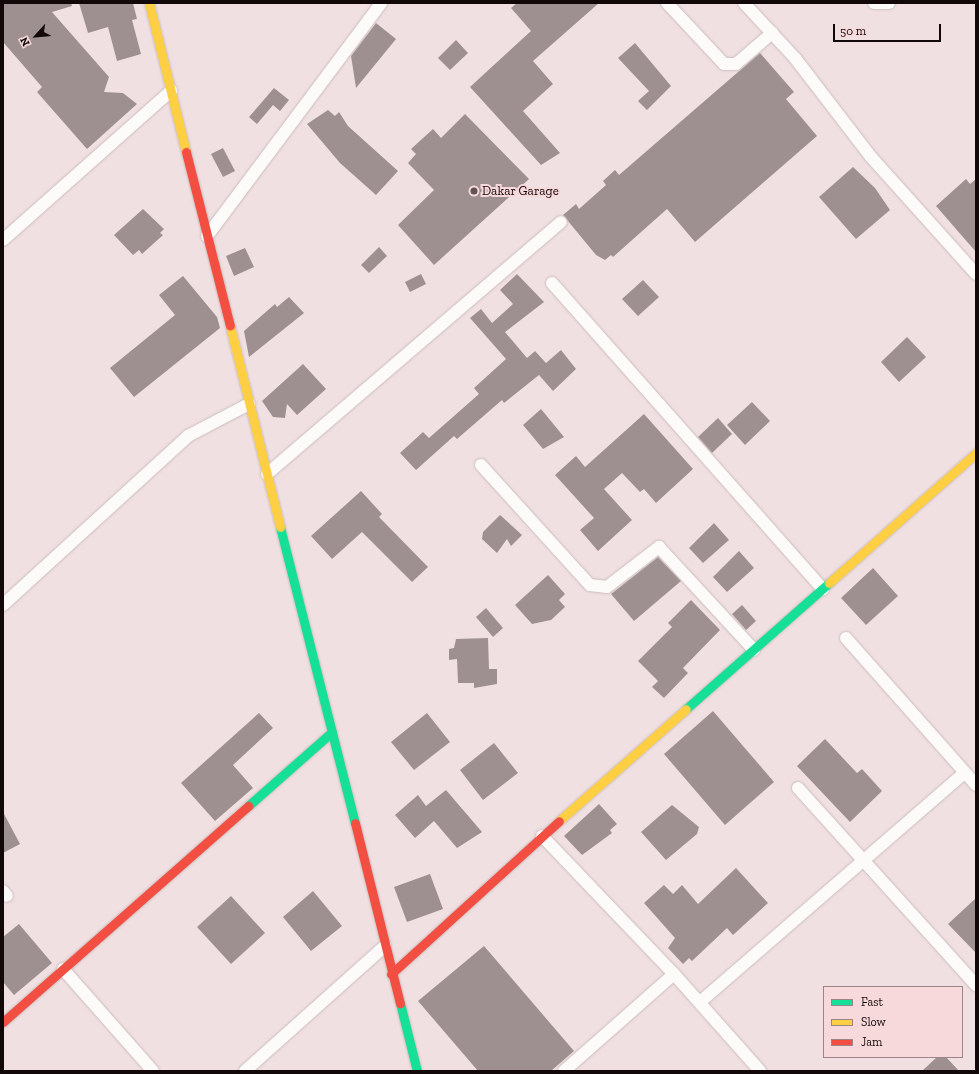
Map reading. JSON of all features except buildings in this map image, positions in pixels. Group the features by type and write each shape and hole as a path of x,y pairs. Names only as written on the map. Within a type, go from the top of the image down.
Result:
{"street":[{"path":"149,3 332,732 391,974 417,1071"},
{"path":"207,236 381,3"},
{"path":"667,3 724,64 736,64 772,33"},
{"path":"744,3 772,33 871,157 976,274"},
{"path":"874,3 889,3"},
{"path":"3,240 171,91"},
{"path":"267,474 561,222"},
{"path":"552,283 824,590"},
{"path":"3,605 188,436 249,404"},
{"path":"391,974 542,836 824,590 976,453"},
{"path":"481,465 590,585 607,587 659,548 754,650"},
{"path":"846,638 976,785"},
{"path":"3,1022 332,732"},
{"path":"700,1002 964,773"},
{"path":"798,788 976,985"},
{"path":"542,836 700,1002 760,1071"},
{"path":"245,1071 385,946"},
{"path":"63,969 153,1071"},
{"path":"564,1071 674,974"}],"traffic: fast":[{"path":"280,527 355,823"},
{"path":"686,709 829,583"},
{"path":"248,806 332,732"},
{"path":"400,1003 417,1071"}],"traffic: slow":[{"path":"149,3 186,152"},
{"path":"230,326 280,527"},
{"path":"829,583 976,453"},
{"path":"559,821 686,709"}],"traffic: jam":[{"path":"186,152 230,326"},
{"path":"3,1022 248,806"},
{"path":"391,974 559,821"},
{"path":"355,823 400,1003"}],"place":[{"name":"Dakar Garage","path":"474,191"}]}
